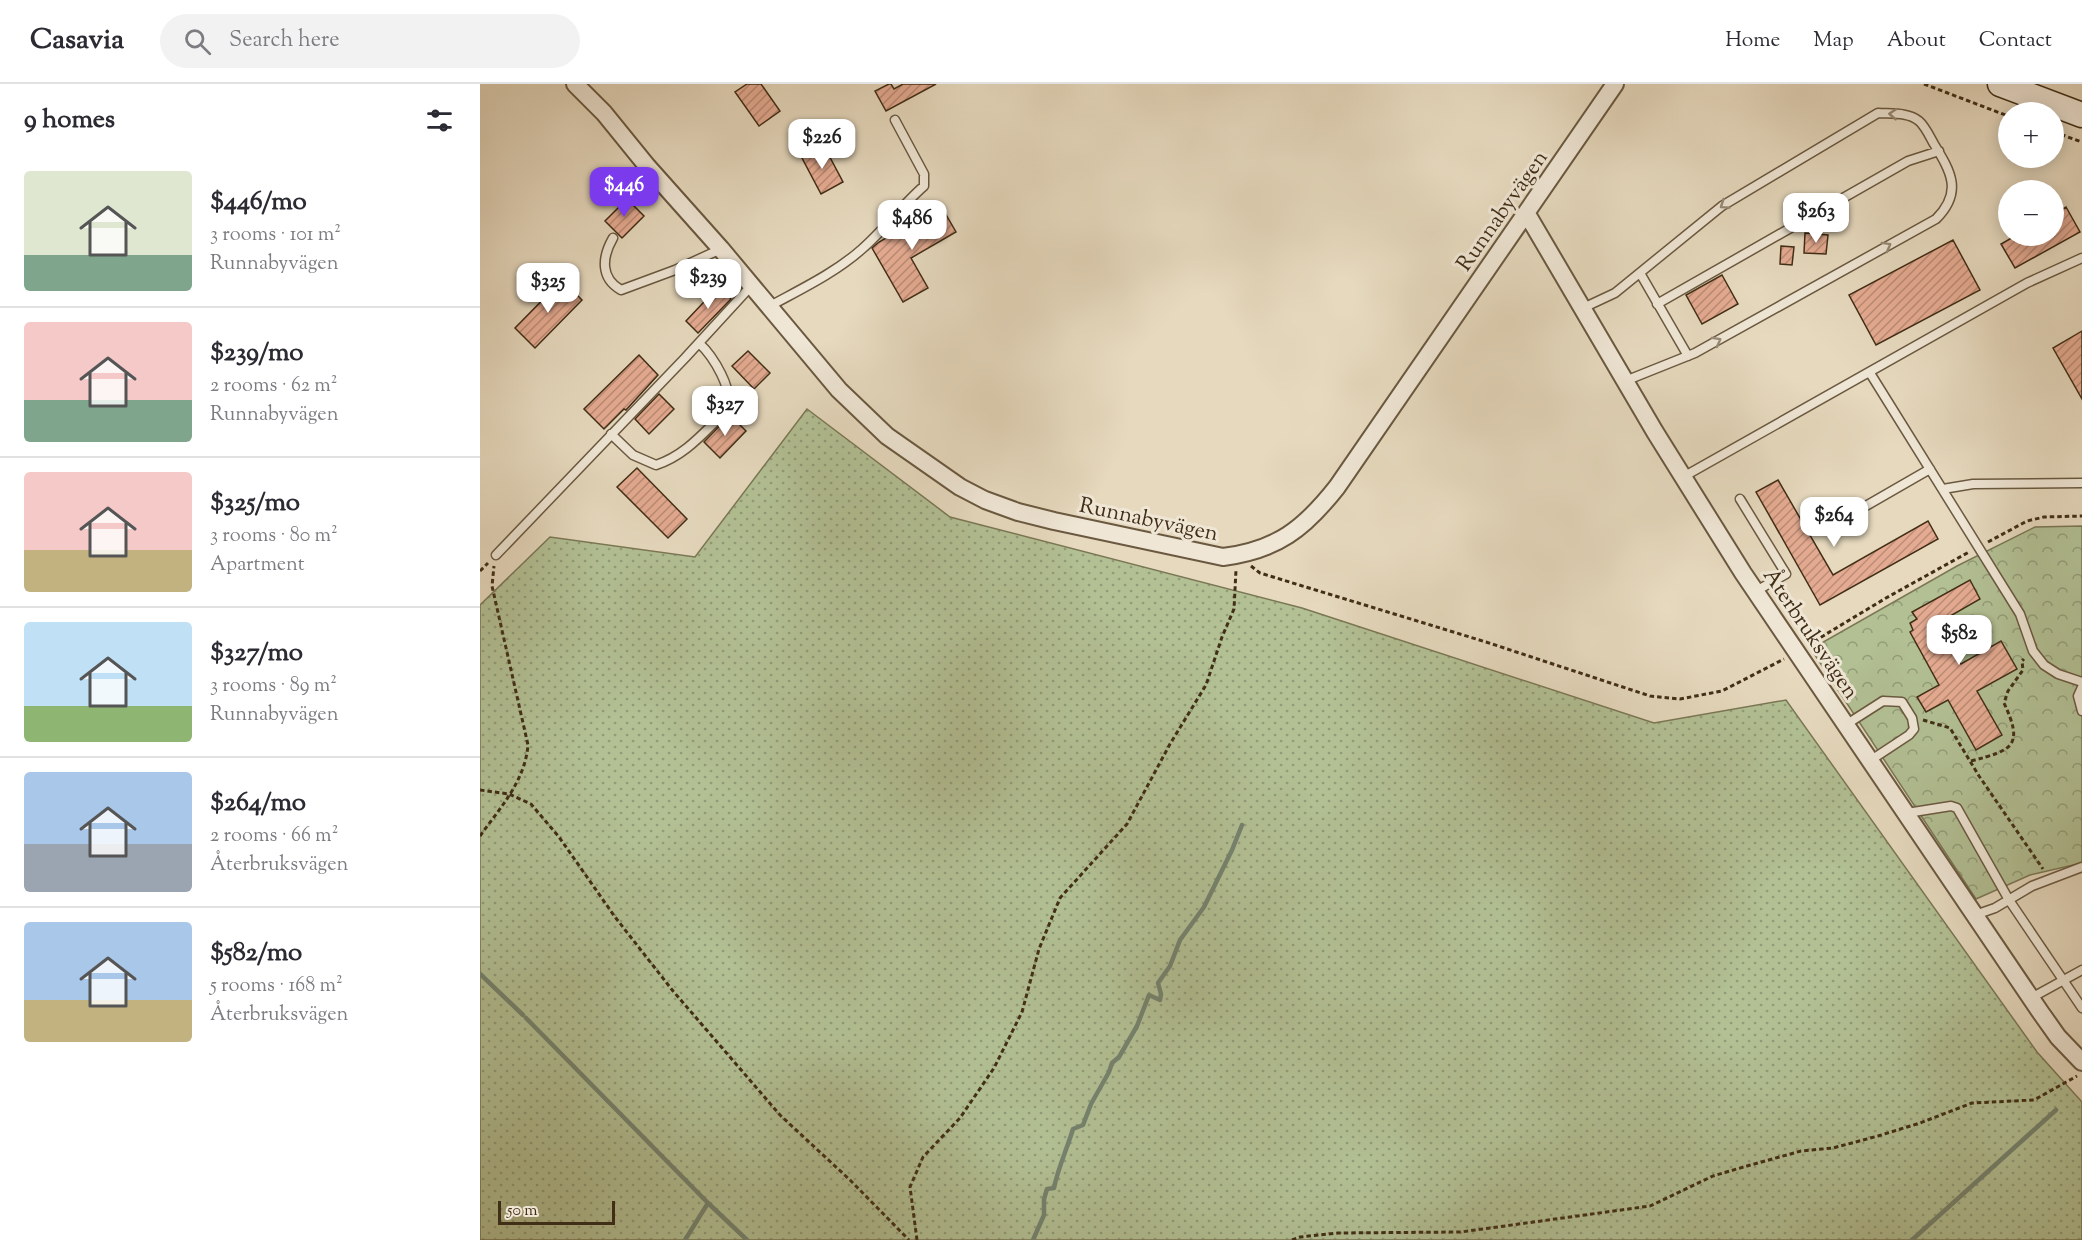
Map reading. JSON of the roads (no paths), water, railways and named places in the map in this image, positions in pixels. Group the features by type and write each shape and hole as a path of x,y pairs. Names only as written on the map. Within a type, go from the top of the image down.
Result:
{"main road":[{"path":"2000,84 2082,116"}],"street":[{"name":"Runnabyvägen","path":"575,84 604,113 839,390 887,436 930,467 985,500 1045,519 1203,555 1223,557 1236,556 1279,541 1298,530 1318,512 1527,214 1615,84"},
{"name":"Återbruksvägen","path":"1527,214 1683,477 1756,591 2031,998 2058,1037 2082,1062"}],"lane":[{"path":"1582,308 1615,293 1722,206 1878,113 1906,115 1919,121 1939,151 1948,167 1953,188 1952,197 1936,219 1688,356 1625,381"},
{"path":"770,306 837,268 862,249 924,186 924,174 895,120"},
{"path":"1657,304 1908,161 1939,151"},
{"path":"613,238 605,258 605,272 610,284 621,290 675,270 721,249"},
{"path":"1683,477 2017,288 2082,258"},
{"path":"1640,273 1688,356"},
{"path":"496,555 752,285"},
{"path":"611,434 633,456 656,465 685,450 696,441 726,409 727,402 723,381 714,360 699,342"},
{"path":"1870,373 1980,546 2020,614 2033,651 2044,665 2058,674 2082,682"},
{"path":"1839,522 1930,469"},
{"path":"1943,489 1973,484 2082,483"},
{"path":"1740,499 1786,574 1756,591"},
{"path":"2082,687 2078,696 2082,711"},
{"path":"1847,724 1883,701 1902,702 1912,718 1914,729 1909,735 1872,760"},
{"path":"1907,813 1951,806 1957,808 2009,900 2082,1008"},
{"path":"1975,915 1995,908 2050,878 2082,867"},
{"path":"2031,998 2082,970"}],"waterway":[{"path":"1033,1240 1044,1215 1044,1199 1047,1189 1054,1188 1073,1129 1083,1125 1112,1063 1119,1057 1137,1026 1149,995 1160,1000 1158,983 1170,966 1180,940 1204,907 1242,825"},
{"path":"480,974 523,1015"},
{"path":"526,1018 747,1240"},
{"path":"1912,1240 2056,1110"},
{"path":"685,1240 708,1203"}]}
